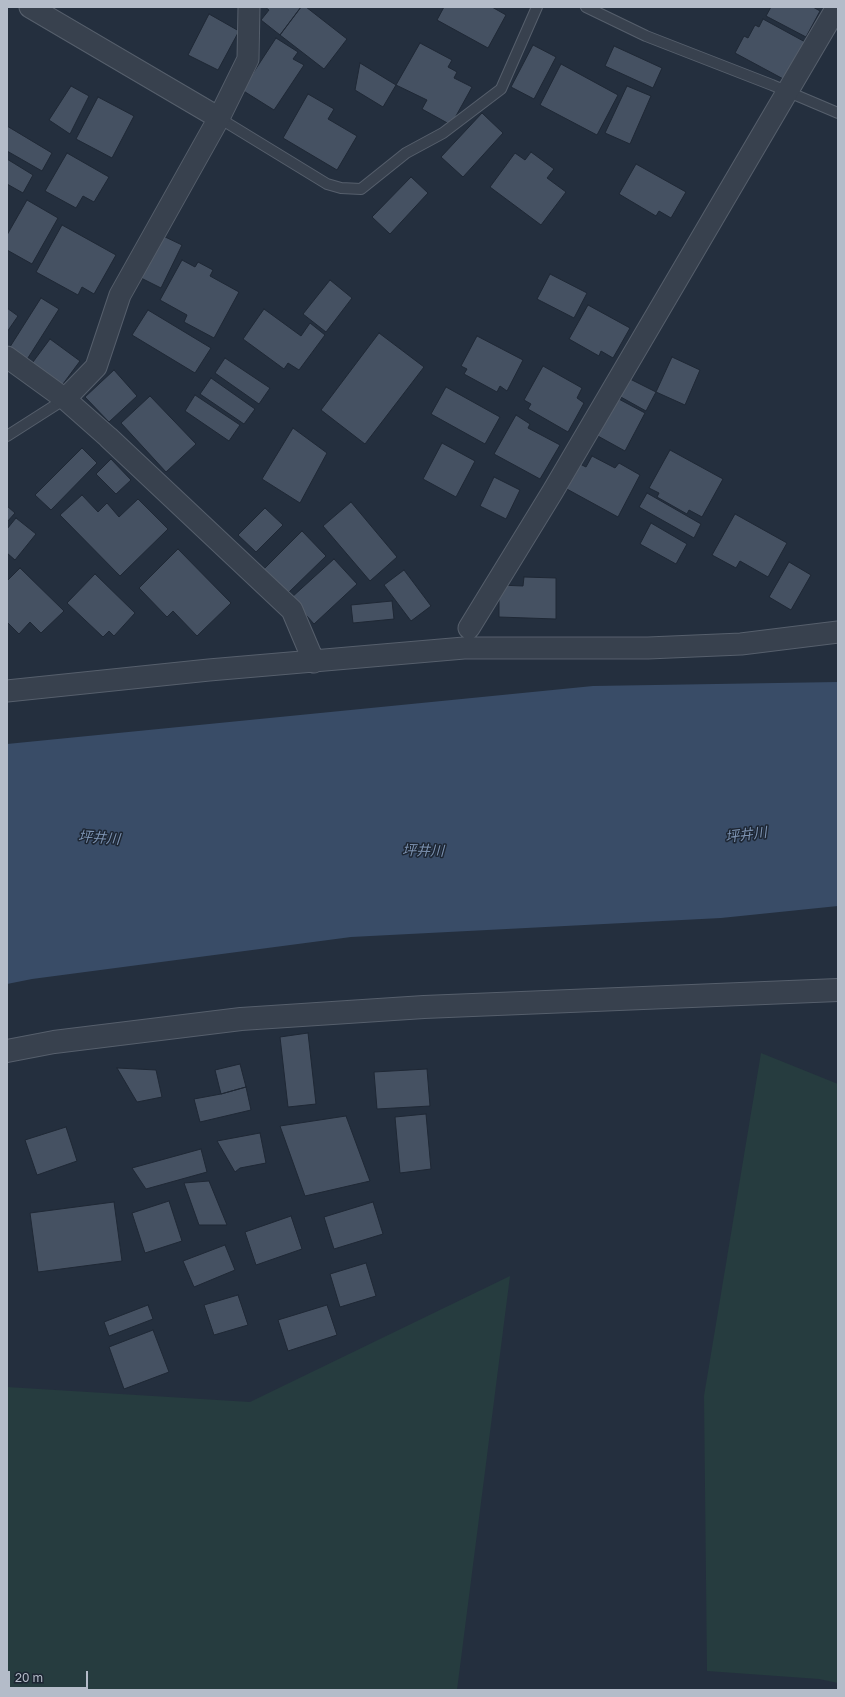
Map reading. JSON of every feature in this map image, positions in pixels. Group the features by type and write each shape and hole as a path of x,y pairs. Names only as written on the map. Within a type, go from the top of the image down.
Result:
{"street":[{"path":"30,7 219,118"},
{"path":"65,399 96,366 120,296 219,118 248,58 249,7"},
{"path":"470,628 553,492 786,91 837,7"},
{"path":"7,357 65,399 108,437 292,610 314,662"},
{"path":"7,692 209,670 464,648 648,648 740,644 838,632"},
{"path":"7,1051 54,1042 249,1019 424,1007 838,990"}],"lane":[{"path":"219,118 327,184 341,188 361,188 406,153 443,133 501,89 537,7"},
{"path":"586,7 646,36 838,113"},
{"path":"7,436 65,399"}],"green space":[{"path":"761,1053 838,1084 838,1683 819,1679 707,1671 704,1396"},
{"path":"510,1276 457,1690 7,1690 7,1387 250,1402"}],"water":[{"name":"坪井川","path":"838,682 838,906 721,918 351,937 32,979 7,984 7,744 593,686"}],"building":[{"path":"265,7 301,7 280,35 261,20 269,10"},
{"path":"301,7 306,7 347,39 324,69 280,35"},
{"path":"444,7 492,7 506,15 488,48 437,20"},
{"path":"771,7 813,7 820,11 806,37 766,16"},
{"path":"209,14 239,31 218,70 188,55"},
{"path":"763,19 807,43 787,81 735,53 744,36 748,38 755,25 759,27"},
{"path":"276,38 298,52 293,59 304,65 274,110 242,90"},
{"path":"420,43 452,60 448,67 457,72 454,78 472,87 451,125 422,109 427,100 396,85"},
{"path":"533,45 556,57 534,99 511,87"},
{"path":"614,46 662,68 653,88 605,66"},
{"path":"360,63 396,85 383,107 355,90"},
{"path":"561,64 618,95 597,135 540,105"},
{"path":"71,86 89,96 70,134 49,120"},
{"path":"627,86 651,96 630,144 605,133"},
{"path":"308,94 334,109 328,119 357,136 337,170 283,138"},
{"path":"98,97 134,116 112,158 76,139"},
{"path":"482,113 503,133 463,177 441,157"},
{"path":"7,126 52,153 42,171 7,151"},
{"path":"531,152 554,169 547,178 566,192 541,225 490,187 515,153 525,160"},
{"path":"67,153 109,177 94,202 83,196 76,208 45,191"},
{"path":"7,159 33,175 23,193 7,184"},
{"path":"636,164 686,192 671,218 659,211 656,216 619,194"},
{"path":"411,177 428,193 390,234 372,217"},
{"path":"27,200 58,218 32,264 7,250 7,235"},
{"path":"62,225 116,255 94,294 82,287 78,295 36,272"},
{"path":"161,235 182,245 161,288 139,277"},
{"path":"182,260 195,267 198,262 213,270 210,276 239,292 214,338 184,322 187,315 160,300"},
{"path":"550,274 587,293 574,318 537,299"},
{"path":"330,280 352,298 326,332 303,314"},
{"path":"41,298 59,309 26,361 8,350"},
{"path":"588,305 630,328 613,358 601,351 599,356 569,339"},
{"path":"7,308 18,316 7,332"},
{"path":"264,309 301,336 310,323 325,335 299,370 288,363 284,369 243,339"},
{"path":"148,310 211,348 195,373 132,335"},
{"path":"379,333 424,367 365,444 321,410"},
{"path":"477,336 523,360 507,391 500,386 497,392 464,374 467,369 461,366"},
{"path":"50,339 80,361 60,388 30,366"},
{"path":"672,357 700,370 685,405 656,392"},
{"path":"225,358 270,388 259,404 215,373"},
{"path":"543,366 582,388 577,398 584,403 568,432 528,409 531,404 524,400"},
{"path":"114,370 137,396 109,422 85,397"},
{"path":"211,378 255,409 244,424 200,394"},
{"path":"628,378 656,392 646,411 619,396"},
{"path":"446,387 500,417 485,444 431,414"},
{"path":"195,395 240,425 229,441 185,411"},
{"path":"150,396 196,444 166,472 121,423"},
{"path":"615,397 645,413 625,451 596,435"},
{"path":"516,415 530,424 528,428 560,445 540,479 494,454"},
{"path":"293,428 327,453 300,503 262,479"},
{"path":"442,443 475,461 456,497 423,479"},
{"path":"82,448 97,463 51,510 35,495"},
{"path":"670,450 723,479 702,517 689,510 687,514 657,497 659,493 649,488"},
{"path":"592,456 615,468 619,463 640,475 618,517 565,488 578,463 586,467"},
{"path":"111,459 131,480 116,494 96,474"},
{"path":"494,477 520,490 506,519 480,506"},
{"path":"647,493 701,524 694,538 639,507"},
{"path":"82,495 98,512 107,503 119,517 138,499 168,529 120,576 60,515"},
{"path":"351,502 397,557 370,581 323,526"},
{"path":"7,506 15,513 7,522"},
{"path":"265,508 283,525 256,552 238,535"},
{"path":"735,514 787,543 768,577 740,561 736,568 712,555"},
{"path":"16,518 36,534 15,560 7,553 7,529"},
{"path":"651,523 687,544 676,564 640,544"},
{"path":"302,531 326,556 287,594 263,570"},
{"path":"178,549 231,603 197,636 173,611 167,617 139,588"},
{"path":"334,559 357,584 314,624 291,598"},
{"path":"789,562 811,575 791,610 769,597"},
{"path":"20,568 64,611 41,633 30,622 19,634 7,622 7,581"},
{"path":"404,570 431,606 411,621 384,585"},
{"path":"95,574 135,613 114,636 109,631 103,637 67,603"},
{"path":"524,577 556,578 556,619 499,617 499,585 523,586"},
{"path":"392,601 394,619 353,623 351,605"},
{"path":"308,1033 316,1104 288,1107 280,1037"},
{"path":"240,1064 246,1087 221,1094 215,1070"},
{"path":"117,1068 156,1070 162,1097 137,1102"},
{"path":"427,1069 430,1106 377,1109 374,1072"},
{"path":"246,1087 251,1110 200,1122 194,1099"},
{"path":"426,1114 431,1169 400,1173 395,1117"},
{"path":"346,1116 370,1181 305,1196 280,1126"},
{"path":"66,1127 77,1161 37,1175 25,1140"},
{"path":"260,1133 266,1163 240,1168 235,1172 217,1141"},
{"path":"201,1149 207,1172 146,1189 132,1168"},
{"path":"209,1181 227,1225 199,1225 184,1183"},
{"path":"169,1201 182,1241 145,1253 132,1213"},
{"path":"114,1202 122,1261 38,1272 30,1213"},
{"path":"373,1202 383,1234 334,1249 324,1217"},
{"path":"291,1216 302,1249 256,1265 245,1232"},
{"path":"225,1245 235,1270 194,1287 183,1261"},
{"path":"366,1263 376,1296 340,1307 330,1274"},
{"path":"238,1295 248,1325 214,1335 204,1305"},
{"path":"148,1305 153,1319 109,1336 104,1322"},
{"path":"327,1305 337,1335 288,1351 278,1320"},
{"path":"153,1330 169,1372 124,1389 109,1347"}]}
